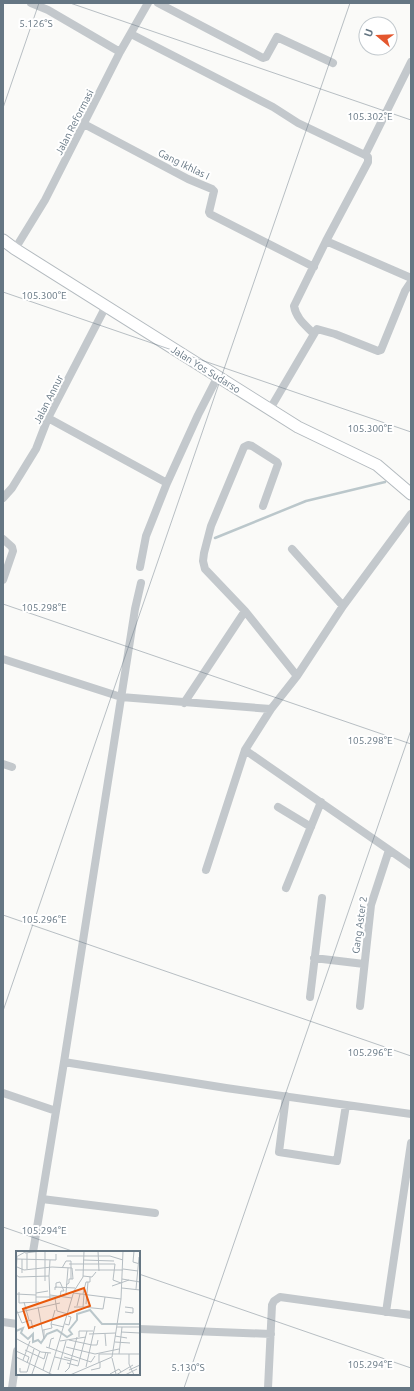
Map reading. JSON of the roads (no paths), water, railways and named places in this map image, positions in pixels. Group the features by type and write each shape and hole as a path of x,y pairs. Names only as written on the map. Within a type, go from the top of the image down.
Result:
{"street":[{"path":"31,3 48,10 120,52"},
{"name":"Jalan Reformasi","path":"15,249 45,200 120,52 148,3"},
{"path":"158,3 263,58 266,57 277,37 333,63"},
{"path":"130,34 273,107 298,123 368,157 368,162 326,241 294,306 298,319 313,333"},
{"path":"365,155 411,62"},
{"name":"Gang Ikhlas I","path":"84,124 188,179 212,189 214,191 209,212 210,214 314,267"},
{"name":"Jalan Yos Sudarso","path":"3,240 298,427 377,465 411,494"},
{"path":"326,241 411,278"},
{"path":"270,409 300,359 313,333 317,329 378,351 381,350 405,291 411,282"},
{"name":"Jalan Annur","path":"3,498 12,488 36,449 48,418 106,306"},
{"path":"140,567 146,536 198,415 218,376"},
{"path":"48,418 168,483"},
{"path":"263,506 278,462 248,445 244,447 211,526 203,561 205,569 245,611 297,676"},
{"path":"206,870 245,750 271,709 297,676 343,606 411,514"},
{"path":"3,539 12,547 13,551 3,580"},
{"path":"292,550 343,606"},
{"path":"33,1251 135,610 141,583"},
{"path":"184,703 245,611"},
{"path":"3,659 121,697 271,709"},
{"path":"245,750 411,865"},
{"path":"3,764 12,767"},
{"path":"286,888 321,802"},
{"path":"278,807 311,828"},
{"name":"Gang Aster 2","path":"360,1006 371,905 389,850"},
{"path":"310,997 322,898"},
{"path":"314,958 364,964"},
{"path":"64,1062 218,1087 411,1114"},
{"path":"3,1093 56,1112"},
{"path":"286,1096 279,1152 330,1160 337,1161 346,1105"},
{"path":"386,1312 411,1143"},
{"path":"42,1199 155,1213"},
{"path":"268,1388 272,1305 274,1301 280,1298 411,1315"},
{"path":"3,1322 16,1324"},
{"path":"140,1329 271,1334"},
{"path":"12,1388 16,1358"}],"waterway":[{"path":"215,538 306,501 385,482"}]}
